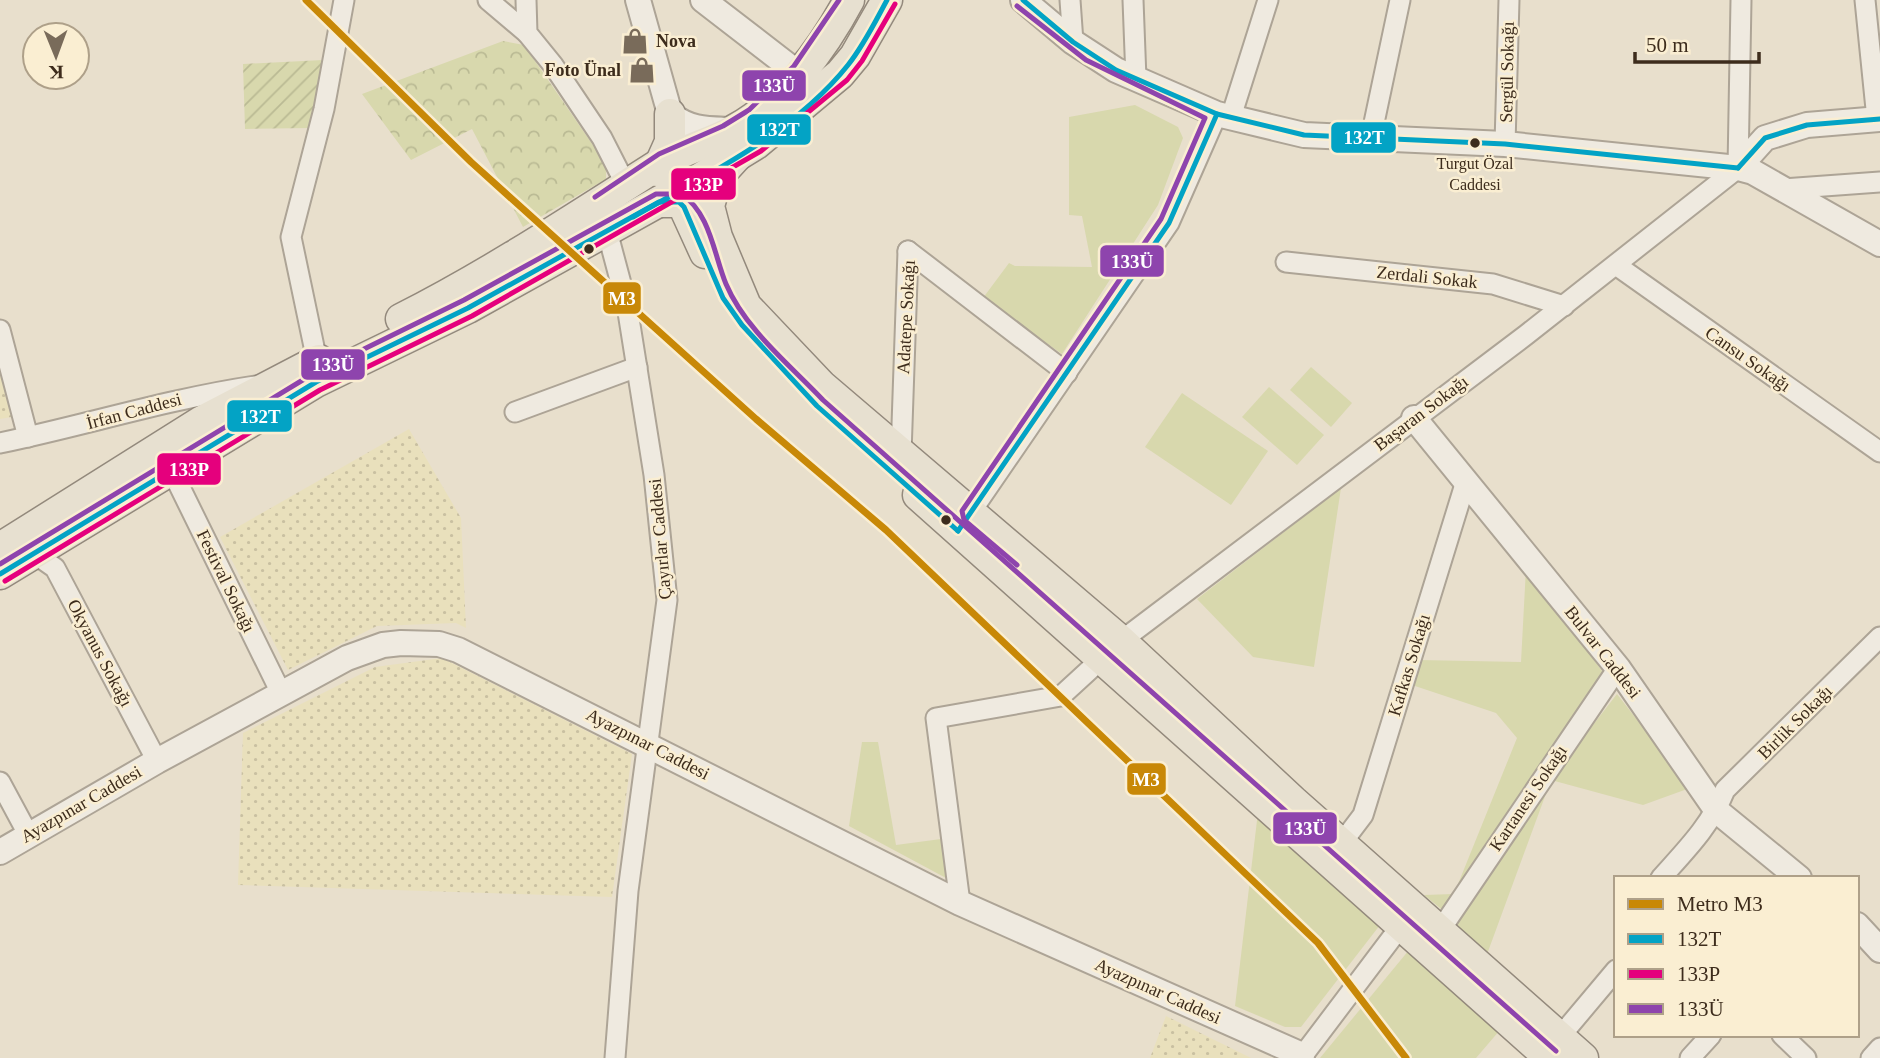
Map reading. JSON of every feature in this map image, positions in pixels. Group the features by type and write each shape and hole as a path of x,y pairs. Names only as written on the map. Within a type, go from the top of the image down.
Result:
{"main road":[{"path":"849,0 828,40 799,74 755,116 736,143 710,193 709,206 717,237 746,306 822,386 901,454 964,522"},
{"path":"0,548 202,421 268,384 429,305 627,187 662,163 766,136 840,74 855,57 887,0"},
{"path":"619,224 662,163 670,142 670,114"},
{"path":"694,226 691,199 694,182 709,153 736,143"},
{"path":"0,574 316,382 468,308 694,182"},
{"path":"659,202 679,202 694,226 723,298 743,325 817,406 964,522 1441,929 1551,1050"},
{"path":"1112,649 1400,927 1551,1050 1583,1058"}],"street":[{"path":"317,361 291,237 324,109 344,0"},
{"path":"488,0 527,33 553,65 602,138 627,187"},
{"path":"526,0 527,33"},
{"path":"638,0 670,114 683,125 736,143"},
{"path":"703,0 799,74"},
{"path":"1023,0 1073,42 1116,70 1224,115 1304,135 1505,144 1738,168 1783,189 1880,244"},
{"path":"1070,0 1073,42"},
{"path":"1133,0 1136,79"},
{"path":"964,522 1169,223 1224,115 1268,0"},
{"path":"1371,137 1400,0"},
{"name":"Sergül Sokağı","path":"1505,144 1508,0"},
{"path":"1738,168 1741,0"},
{"path":"1738,168 1765,138 1807,125 1878,119 1865,0"},
{"name":"Başaran Sokağı","path":"960,903 936,718 1061,696 1112,649 1564,306 1738,168"},
{"path":"1783,189 1880,182"},
{"name":"Çayırlar Caddesi","path":"615,1058 628,891 667,600 654,475 627,306 619,224"},
{"name":"Adatepe Sokağı","path":"901,454 908,251 1067,373"},
{"name":"Zerdali Sokak","path":"1286,262 1493,284 1564,306"},
{"name":"Cansu Sokağı","path":"1616,265 1880,452"},
{"path":"0,330 28,437"},
{"path":"515,412 637,367"},
{"name":"İrfan Caddesi","path":"0,443 189,396 268,384"},
{"name":"Bulvar Caddesi","path":"1414,418 1618,668 1717,811 1792,875"},
{"name":"Festival Sokağı","path":"172,469 281,693"},
{"name":"Kafkas Sokağı","path":"1342,844 1363,815 1466,481"},
{"name":"Okyanus Sokağı","path":"35,554 55,568 157,761"},
{"name":"Birlik Sokağı","path":"1663,876 1717,811 1725,790 1880,637"},
{"name":"Ayazpınar Caddesi","path":"0,852 157,761 281,693 365,651 401,643 439,644 458,649 960,903 1301,1057"},
{"name":"Kartanesi Sokağı","path":"1441,929 1618,668"},
{"path":"0,782 28,834"},
{"path":"1301,1057 1400,927"},
{"path":"1859,927 1880,950"},
{"path":"1551,1050 1614,972"},
{"path":"1690,1058 1708,1037"},
{"path":"1784,1037 1806,1058"},
{"path":"1871,1058 1880,1048"}],"shaded area":[{"path":"0,366 17,416 0,419"},
{"path":"409,429 461,518 466,628 456,623 377,626 288,670 220,537"},
{"path":"442,658 632,754 612,897 238,885 243,733 375,667"},
{"path":"1166,1016 1251,1058 1150,1058"}],"green space":[{"path":"503,41 524,45 606,164 606,179 523,227 472,129 411,160 362,94"},
{"path":"323,60 312,128 245,129 243,64"},
{"path":"1135,105 1178,127 1183,138 1158,205 1062,354 983,298 1009,263 1015,266 1092,267 1082,216 1069,215 1069,117"},
{"path":"1311,367 1352,403 1331,427 1290,390"},
{"path":"1269,387 1324,435 1297,465 1242,417"},
{"path":"1182,393 1268,451 1231,505 1145,447"},
{"path":"1341,488 1314,667 1253,657 1197,599"},
{"path":"1526,568 1605,675 1445,912 1424,895 1454,894 1517,738 1496,713 1412,685 1419,660 1521,662"},
{"path":"1617,694 1690,788 1643,805 1551,780 1486,957 1454,925 1551,779"},
{"path":"862,742 878,742 896,845 941,839 946,878 849,826"},
{"path":"1258,812 1380,925 1301,1027 1285,1027 1235,1006"},
{"path":"1409,950 1500,1030 1476,1058 1320,1058"}],"metro line":[{"name":"M3","path":"306,0 471,162 756,419 886,530 1318,943 1406,1058"}],"transit line":[{"name":"133Ü","path":"595,197 659,154 723,126 749,110 794,66 839,0"},
{"name":"132T","path":"633,217 748,151 802,112 848,65 887,0"},
{"name":"132T","path":"1023,0 1073,42 1116,70 1217,114 1304,135 1505,144 1738,168"},
{"name":"133P","path":"5,581 320,390 472,316 761,151 847,80 862,61 895,4"},
{"name":"133Ü","path":"1017,6 1086,60 1205,118 1161,219 962,511 964,520 1017,565"},
{"name":"132T","path":"958,531 1169,223 1217,114"},
{"name":"132T","path":"1738,168 1765,138 1807,125 1880,119"},
{"name":"133Ü","path":"0,564 311,375 464,300 656,194 681,194 691,202 705,223 726,284 745,316 769,346 823,400 1556,1051"},
{"name":"132T","path":"0,574 316,382 468,308 659,202 679,202 684,207 723,298 742,325 817,406 958,531"}],"place":[{"name":"Nova","path":"635,41"},
{"name":"Foto Ünal","path":"642,70"},
{"name":"Turgut Özal Caddesi","path":"1475,143"}]}
